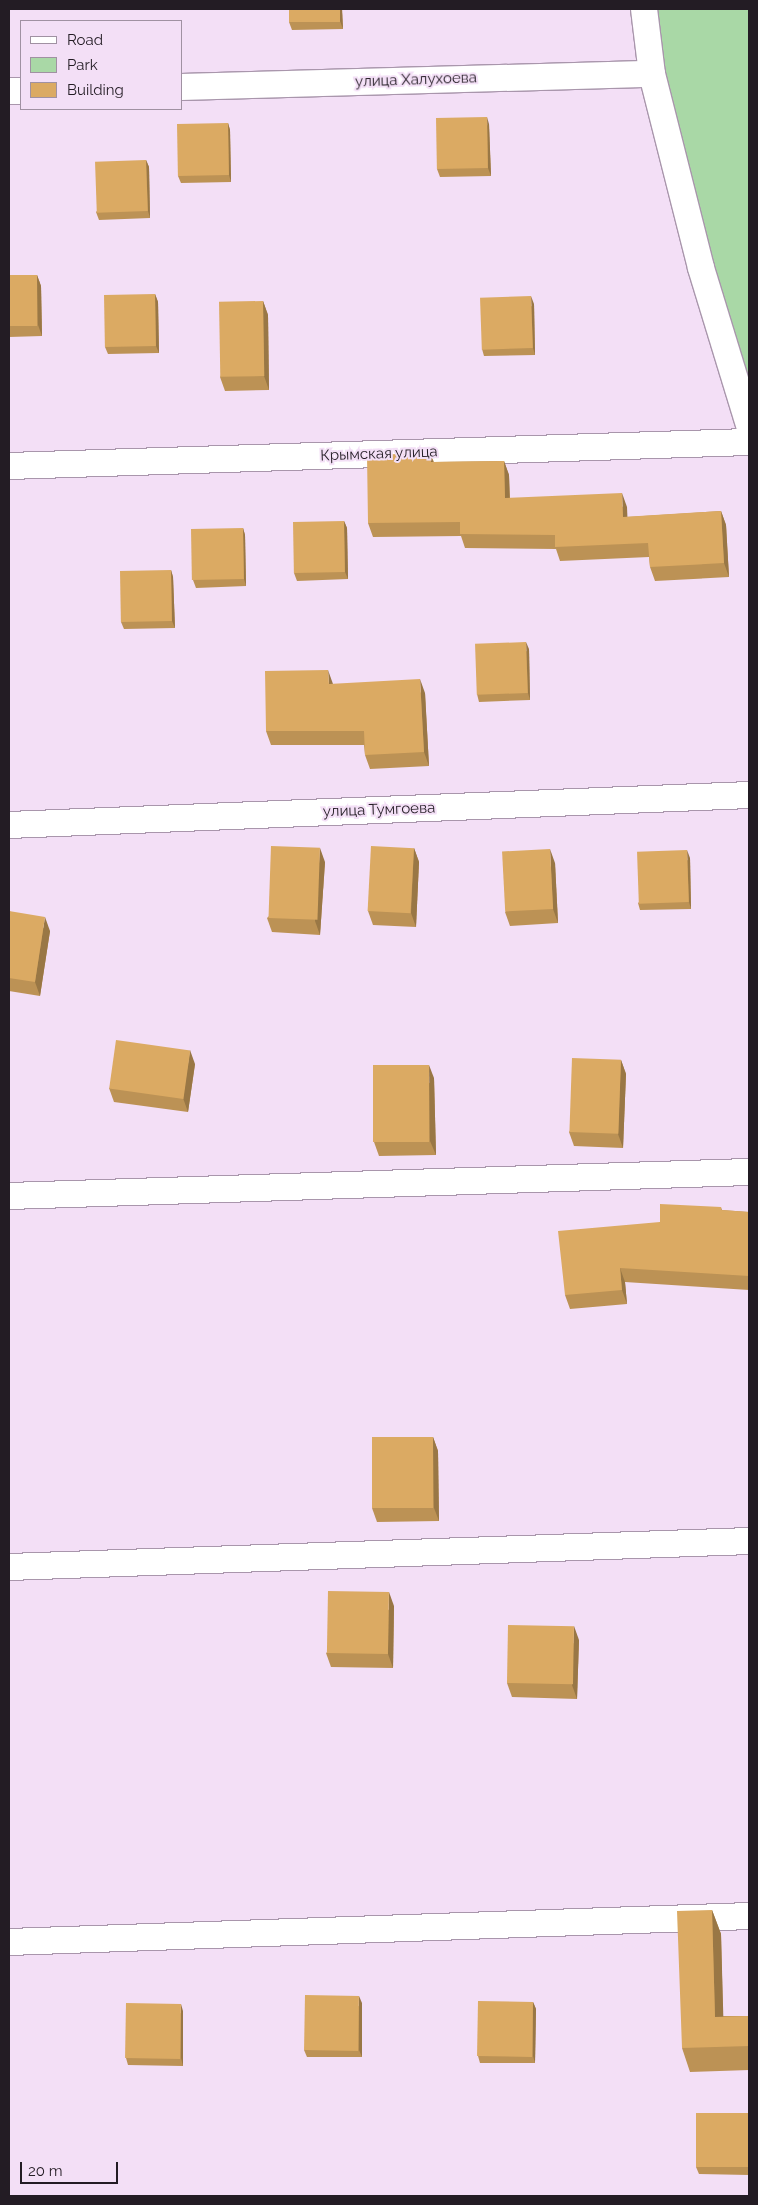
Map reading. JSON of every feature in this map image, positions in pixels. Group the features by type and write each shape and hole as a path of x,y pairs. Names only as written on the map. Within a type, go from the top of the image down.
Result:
{"street":[{"path":"644,9 652,74 701,268 749,425"},
{"name":"улица Халухоева","path":"182,86 652,74"},
{"name":"Крымская улица","path":"9,466 749,442"},
{"name":"улица Тумгоева","path":"9,825 749,795"},
{"path":"9,1196 749,1172"},
{"path":"9,1567 749,1541"},
{"path":"9,1942 749,1916"}],"green space":[{"path":"644,9 749,9 749,425"}],"building":[{"path":"289,9 340,9 340,22 289,22"},
{"path":"487,117 488,168 437,169 436,118"},
{"path":"228,123 229,175 178,176 177,124"},
{"path":"146,160 148,211 97,213 95,162"},
{"path":"9,275 37,275 37,326 9,326"},
{"path":"155,294 156,346 105,347 104,295"},
{"path":"531,296 533,348 482,350 480,298"},
{"path":"263,301 264,376 220,377 219,302"},
{"path":"430,453 431,462 504,461 505,498 622,493 623,517 721,511 724,563 650,567 648,543 555,547 555,535 460,534 460,522 368,523 367,455"},
{"path":"344,521 345,572 294,573 293,522"},
{"path":"243,528 244,579 192,580 191,529"},
{"path":"171,570 172,621 121,622 120,571"},
{"path":"526,642 528,693 477,695 475,644"},
{"path":"328,670 329,684 420,679 424,752 365,755 364,731 266,731 265,671"},
{"path":"271,846 320,848 317,920 268,918"},
{"path":"371,846 414,848 411,913 368,911"},
{"path":"550,849 553,909 505,911 502,852"},
{"path":"687,850 689,902 639,904 637,852"},
{"path":"9,911 45,917 35,982 9,978"},
{"path":"116,1040 190,1050 183,1099 109,1089"},
{"path":"572,1058 621,1060 618,1134 569,1132"},
{"path":"373,1065 429,1065 429,1142 373,1142"},
{"path":"660,1204 721,1207 721,1210 749,1212 749,1276 620,1268 622,1290 565,1295 558,1231 660,1222"},
{"path":"372,1437 433,1437 433,1508 372,1508"},
{"path":"328,1591 389,1592 388,1654 327,1653"},
{"path":"508,1625 574,1626 573,1684 507,1683"},
{"path":"712,1910 715,2017 749,2016 749,2046 682,2048 677,1911"},
{"path":"305,1995 359,1996 358,2051 304,2050"},
{"path":"478,2001 533,2002 532,2057 477,2056"},
{"path":"126,2003 181,2004 180,2059 125,2058"},
{"path":"696,2113 749,2113 749,2167 696,2167"}]}
